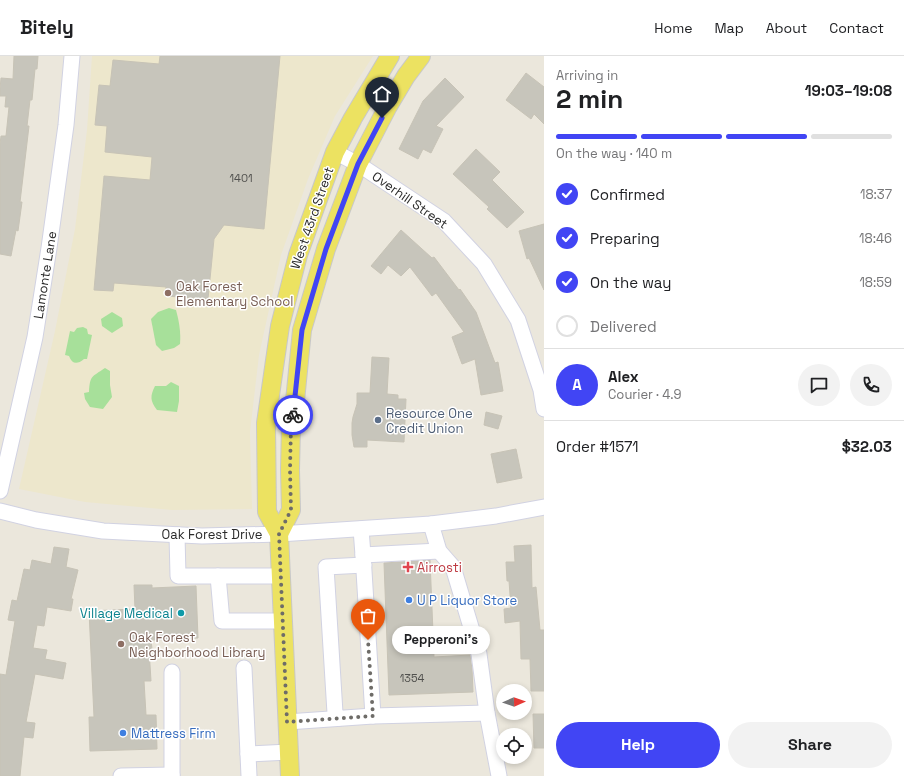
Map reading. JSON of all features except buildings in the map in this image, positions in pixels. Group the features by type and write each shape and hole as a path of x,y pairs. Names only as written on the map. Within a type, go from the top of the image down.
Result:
{"main road":[{"name":"West 43rd Street","path":"290,776 279,534 267,512 266,423 280,326 298,255 335,152 353,118 390,56"},
{"name":"West 43rd Street","path":"279,534 291,510 291,426 302,330 326,249 358,164 387,108 406,76 421,56"}],"street":[{"name":"Lamonte Lane","path":"0,491 35,337 50,248 66,124 72,56"},
{"name":"Overhill Street","path":"335,152 358,164 444,221 484,264 518,320 541,390 544,409"},
{"name":"Oak Forest Drive","path":"0,511 36,520 103,531 202,536 279,534 431,524 496,516 544,507"},
{"path":"431,524 439,551 453,567 479,654 487,713 499,776"},
{"path":"361,529 373,716"},
{"path":"177,535 178,576 280,576"},
{"path":"339,718 335,713 326,567 363,560 439,551"},
{"path":"218,576 222,621 282,621"},
{"path":"244,668 249,776"},
{"path":"121,776 172,775 172,672"},
{"path":"287,722 373,716 487,713"},
{"path":"248,754 289,752"}],"shaded area":[{"name":"Oak Forest Elementary School","path":"92,56 373,56 335,116 308,179 281,255 259,355 250,432 252,509 172,510 85,502 19,489 55,331 75,229 87,130"}],"green space":[{"path":"169,308 176,310 180,327 180,344 174,348 162,351 156,345 151,319 158,312"},
{"path":"112,312 122,318 123,326 112,333 102,326 101,319"},
{"path":"83,327 87,329 88,334 92,335 87,359 75,363 69,356 65,355 70,331 74,332 77,328"},
{"path":"105,368 110,371 112,397 103,409 90,407 85,399 84,393 89,392 92,377"},
{"path":"171,382 179,386 177,412 157,410 153,404 152,398 152,393 155,386 166,386"}],"way so far":[{"path":"293,415 291,426 290,470 291,510 279,534 287,722 373,716 368,640"}],"place":[{"name":"Oak Forest Elementary School","path":"168,293"},
{"name":"Resource One Credit Union","path":"378,420"},
{"name":"Airrosti","path":"408,567"},
{"name":"U P Liquor Store","path":"409,600"},
{"name":"Village Medical","path":"181,613"},
{"name":"Pepperoni's","path":"368,640"},
{"name":"Oak Forest Neighborhood Library","path":"121,644"},
{"name":"Mattress Firm","path":"123,733"}],"route":[{"path":"293,415 302,330 326,249 358,164 382,118"}]}
